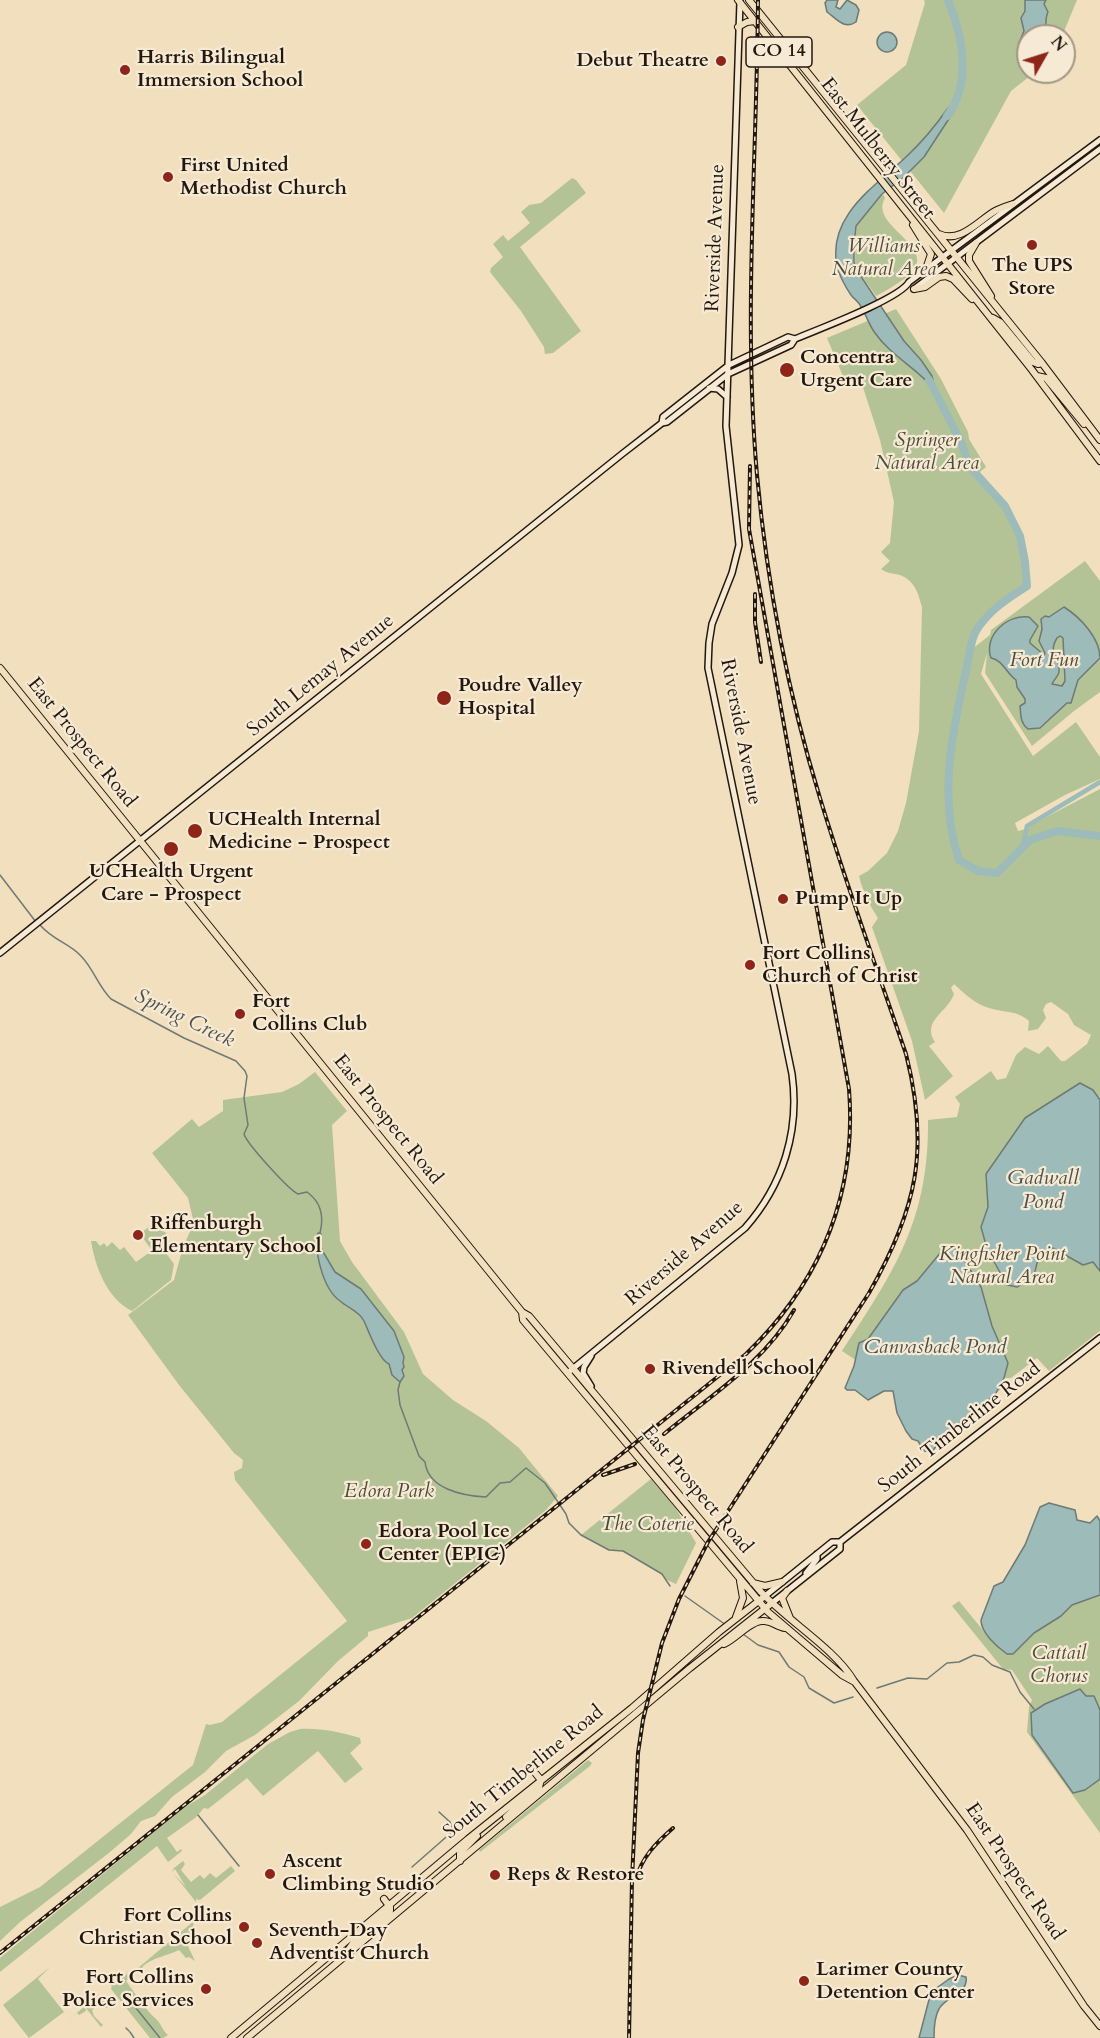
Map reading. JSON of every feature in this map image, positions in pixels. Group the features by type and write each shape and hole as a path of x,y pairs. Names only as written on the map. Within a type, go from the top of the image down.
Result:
{"main road":[{"name":"East Mulberry Street","path":"749,0 1042,363 1100,441"},
{"name":"East Mulberry Street","path":"739,1 1037,376 1100,460"},
{"name":"Riverside Avenue","path":"570,1371 721,1250 751,1222 766,1202 779,1178 786,1159 793,1124 795,1105 791,1067 708,668 712,624 732,573 739,545 728,447 727,398 739,1"},
{"path":"738,27 754,21"},
{"name":"South Lemay Avenue","path":"0,953 662,423 667,422 728,374 791,345 795,339 906,288 909,282 926,269 1100,140"},
{"path":"914,289 1100,149"},
{"path":"933,230 946,237 960,233 969,230 995,211 1013,204"},
{"path":"910,216 916,232 931,254 926,269"},
{"path":"976,243 969,255 970,264 985,284 997,307"},
{"path":"906,288 925,287 939,277 946,276 953,279 966,295 980,305"},
{"path":"988,315 1000,322 1033,362 1042,363"},
{"name":"South Lemay Avenue","path":"662,423 663,417 729,365 788,337 795,339"},
{"path":"1037,376 1046,378 1100,441"},
{"path":"710,388 718,389 727,398"},
{"name":"East Prospect Road","path":"0,668 522,1312 523,1320 602,1402 765,1596 846,1667 854,1681 967,1830 1081,2002 1100,2026"},
{"name":"South Timberline Road","path":"231,2038 386,1902 496,1816 539,1777 649,1694 719,1632 832,1542 840,1542 1100,1338"},
{"path":"591,1354 582,1373 602,1402"},
{"name":"East Prospect Road","path":"570,1371 758,1601 842,1675 854,1681"},
{"name":"South Timberline Road","path":"247,2038 717,1647 731,1639 765,1608 840,1549 840,1542"},
{"path":"804,1577 817,1559 817,1554"},
{"path":"737,1618 743,1598 739,1578"},
{"path":"753,1582 765,1586 782,1582"},
{"path":"787,1591 782,1598 792,1622"},
{"path":"749,1624 763,1621 786,1628"},
{"path":"494,1831 511,1811 539,1786 539,1777"},
{"path":"460,1861 460,1853 496,1816"},
{"path":"344,1957 354,1942 387,1914 390,1909 386,1902"}],"green space":[{"path":"924,0 1077,0 1067,24 1016,24 1016,84 1020,84 1011,91 944,213 857,105 906,65"},
{"path":"572,178 586,193 520,247 581,331 553,353 545,354 544,347 521,311 490,272 491,268 503,257 493,244 503,235 508,241 530,223 521,212 529,205 541,203"},
{"name":"Williams Natural Area","path":"883,194 885,198 882,209 887,219 913,248 917,257 915,268 904,279 876,296 855,262 856,226"},
{"name":"Kingfisher Point Natural Area","path":"896,309 941,379 968,432 969,439 986,467 976,475 999,501 1014,524 1023,551 1027,586 1008,598 985,619 972,649 990,635 991,630 1085,561 1100,581 1100,692 1032,746 985,673 987,653 981,674 1033,756 1076,722 1100,757 1100,779 1065,795 1015,823 1018,831 1029,828 1100,789 1100,1331 1049,1371 1037,1358 1011,1378 1004,1378 1003,1382 1011,1381 932,1444 898,1388 842,1351 878,1295 905,1243 922,1187 927,1155 928,1120 957,1117 960,1104 955,1097 991,1071 997,1080 1006,1078 1016,1055 1025,1047 1039,1054 1048,1046 1061,1061 1065,1061 1087,1044 1091,1035 1074,1025 1068,1014 1051,1002 1046,1004 1043,1010 1046,1018 1038,1029 1028,1031 1029,1021 1024,1017 979,1004 954,984 951,988 954,994 951,1000 933,1022 931,1028 935,1042 929,1046 953,1076 925,1100 912,1041 872,927 878,918 862,888 859,876 868,871 887,853 898,831 906,803 919,731 922,607 917,592 909,581 900,575 881,569 890,561 881,552 890,543 894,502 880,440 859,375 845,381 827,338"},
{"name":"Edora Park","path":"315,1072 347,1111 332,1125 340,1241 352,1262 404,1332 423,1374 453,1400 486,1421 519,1448 558,1496 546,1510 412,1618 368,1632 368,1636 338,1661 299,1701 255,1735 226,1751 205,1772 172,1797 155,1816 141,1821 131,1834 110,1852 20,1922 0,1941 0,1907 40,1887 193,1765 206,1724 222,1722 347,1621 235,1480 234,1472 242,1468 243,1460 234,1453 179,1385 128,1315 174,1280 183,1247 194,1223 188,1198 152,1153 192,1119 199,1127 223,1111 223,1100 282,1092 299,1084"},
{"path":"156,1221 168,1236 151,1249 140,1234"},
{"path":"91,1241 96,1241 100,1246 104,1243 107,1247 112,1242 120,1250 124,1247 136,1262 160,1245 174,1264 171,1280 132,1311 123,1306 109,1290 99,1271"},
{"name":"The Coterie","path":"651,1479 675,1507 696,1543 676,1584 623,1551 609,1550 581,1535"},
{"name":"Cattail Chorus","path":"1100,1595 1100,1833 1027,1732 1029,1707 1032,1700 1012,1670 1003,1669 952,1606 959,1601 991,1640 1013,1654 1034,1633 1061,1616 1072,1605"},
{"path":"300,1729 330,1731 360,1738 361,1743 350,1753 363,1769 345,1783 318,1751 263,1796 247,1778 167,1838 177,1852 181,1849 182,1851 168,1862 157,1846 0,1972 0,1958 154,1832 185,1807 205,1795 268,1744"},
{"path":"588,1760 592,1763 590,1766 480,1852 479,1850"},
{"path":"183,1861 185,1864 181,1870 191,1882 200,1875 204,1879 210,1873 216,1878 231,1866 235,1871 200,1900 196,1899 196,1902 173,1873 186,1887 175,1869 172,1872 174,1868"},
{"path":"194,1921 192,1932 186,1942 195,1961 189,1957 186,1958 179,1950 147,1963 143,1966 143,1971 138,1968"},
{"path":"50,1967 38,1979 64,2012 29,2038 3,2005"},
{"path":"131,1969 115,1983 133,1970 135,1973 126,1981 168,2035 163,2038 150,2038 111,1989 112,1986 110,1986"},
{"path":"99,1994 91,2003 101,1996 110,2006 106,2008 101,2003 92,2010 94,2016 103,2025 101,2027 85,2007 86,2011 79,2015 77,2013 65,2023"}],"water":[{"path":"827,0 838,0 836,7 840,9 847,0 856,5 859,10 856,22 848,25 837,20 827,12 825,3"},
{"path":"1025,0 1046,0 1044,4 1048,12 1046,24 1022,24 1021,18 1025,11"},
{"path":"887,32 894,35 897,42 894,49 887,52 880,49 877,42 880,35"},
{"path":"948,108 954,111 924,157 882,194 856,226 854,245 854,262 860,275 904,341 932,376 935,390 921,375 889,349 875,333 841,277 837,266 836,248 839,232 857,203 918,145"},
{"path":"1064,607 1070,611 1093,636 1100,658 1078,680 1071,703 1067,703 1040,728 1028,729 1022,721 1020,706 1025,703 1025,699 1017,687 1016,680 999,661 991,658 989,650 994,634 999,628 1013,619 1029,617 1038,626 1030,643 1044,655 1039,641 1042,629 1041,619 1045,616 1049,617","holes":["1060,636 1063,638 1065,681 1062,686 1052,684 1059,671 1053,648 1054,643"]},
{"name":"Gadwall Pond","path":"1080,1083 1093,1090 1100,1100 1100,1271 1093,1262 1083,1265 1051,1247 1037,1263 1034,1276 1017,1287 1007,1285 992,1258 980,1255 986,1245 981,1227 988,1207 986,1174 1025,1118"},
{"path":"318,1233 321,1234 319,1242 322,1250 335,1272 361,1289 394,1331 404,1357 402,1370 404,1376 400,1382 392,1375 389,1364 378,1352 362,1318 340,1301 329,1288 321,1270 317,1250"},
{"name":"Canvasback Pond","path":"953,1246 981,1287 992,1326 1008,1363 1004,1378 995,1395 944,1435 932,1452 924,1451 918,1441 912,1439 906,1431 897,1413 893,1391 884,1391 868,1400 855,1390 845,1388 854,1366 859,1343 868,1339 903,1290 917,1281 941,1252"},
{"path":"1049,1503 1075,1510 1077,1520 1090,1523 1097,1516 1100,1521 1100,1595 1072,1605 1061,1616 1034,1633 1013,1654 1007,1654 987,1635 981,1620 994,1586 1003,1582 1025,1545 1040,1507"},
{"path":"1080,1689 1086,1696 1094,1696 1100,1710 1100,1779 1085,1790 1073,1793 1032,1735 1031,1713 1045,1704"},
{"path":"958,1975 966,1977 966,1982 964,1987 946,2001 937,2012 934,2038 919,2038 931,1992"}],"waterway":[{"path":"947,116 960,89 963,59 958,29 948,0"},
{"path":"929,380 962,444 969,466 1005,506 1020,536 1027,586 986,617 976,631 971,645 949,765 949,813 959,860 978,871 997,873 1030,840 1057,831 1100,836"},
{"path":"1023,846 1027,826 1100,782"},
{"name":"Spring Creek","path":"0,875 36,922"},
{"name":"Spring Creek","path":"40,925 81,956 111,999 184,1038 236,1061 247,1076 244,1098 248,1125 244,1134 260,1156 293,1191 298,1194 307,1192 316,1200 322,1221 320,1233"},
{"name":"Spring Creek","path":"400,1382 398,1390 400,1405 419,1456 425,1462 433,1479 440,1485 457,1493 486,1497 500,1483 510,1482 526,1468 545,1483 566,1514 569,1523 581,1535 609,1550 623,1551 662,1574 670,1586"},
{"name":"Spring Creek","path":"685,1596 726,1625"},
{"name":"Spring Creek","path":"743,1634 758,1645 779,1652 789,1667 804,1677 809,1688 834,1703 853,1697"},
{"name":"Spring Creek","path":"877,1688 908,1678 927,1679 947,1663 959,1662 974,1655 983,1657 992,1665 1010,1672 1020,1692 1034,1709"},
{"path":"412,1867 453,1831 450,1822 439,1812"},
{"path":"198,1815 239,1866"},
{"path":"132,2003 160,2038"},
{"path":"126,2028 129,2031"},
{"path":"130,2032 134,2038"}],"railway":[{"path":"629,2038 632,1879 638,1753 643,1720 662,1643 679,1599 708,1542 869,1293 885,1263 908,1206 915,1178 917,1149 917,1120 906,1054 840,862 798,719 780,638 761,516 751,356 758,0"},
{"path":"0,1953 746,1354 795,1297 814,1266 829,1234 840,1200 847,1164 850,1127 849,1089 749,529 750,466"},
{"path":"755,594 755,622 761,662"},
{"path":"664,1434 752,1363 782,1329 794,1310"},
{"path":"603,1475 635,1464"},
{"path":"636,1879 650,1851 673,1828"}],"place":[{"name":"Debut Theatre","path":"721,61"},
{"name":"Harris Bilingual Immersion School","path":"125,70"},
{"name":"First United Methodist Church","path":"168,177"},
{"name":"The UPS Store","path":"1032,245"},
{"name":"Concentra Urgent Care","path":"787,370"},
{"name":"Poudre Valley Hospital","path":"444,698"},
{"name":"UCHealth Internal Medicine - Prospect","path":"195,831"},
{"name":"UCHealth Urgent Care - Prospect","path":"171,849"},
{"name":"Pump It Up","path":"783,899"},
{"name":"Fort Collins Church of Christ","path":"750,965"},
{"name":"Fort Collins Club","path":"240,1014"},
{"name":"Riffenburgh Elementary School","path":"138,1235"},
{"name":"Rivendell School","path":"650,1369"},
{"name":"Edora Pool Ice Center (EPIC)","path":"366,1544"},
{"name":"Ascent Climbing Studio","path":"270,1874"},
{"name":"Reps & Restore","path":"495,1875"},
{"name":"Fort Collins Christian School","path":"244,1927"},
{"name":"Seventh-Day Adventist Church","path":"257,1943"},
{"name":"Larimer County Detention Center","path":"804,1981"},
{"name":"Fort Collins Police Services","path":"206,1989"}],"park label":[{"name":"Springer Natural Area","path":"927,452"},
{"name":"Fort Fun","path":"1044,661"}]}
